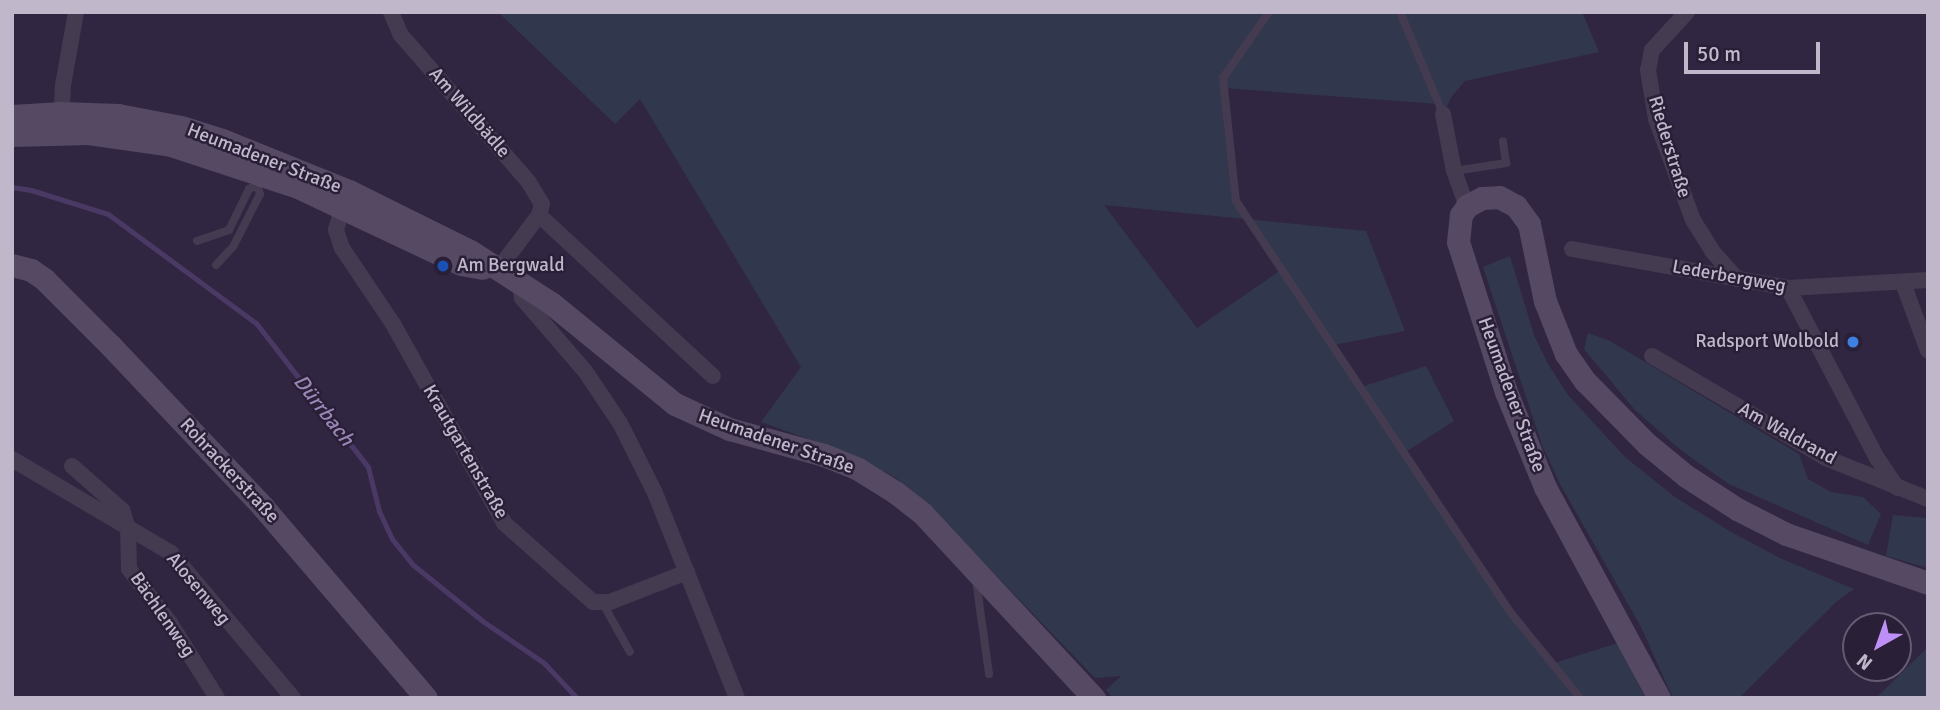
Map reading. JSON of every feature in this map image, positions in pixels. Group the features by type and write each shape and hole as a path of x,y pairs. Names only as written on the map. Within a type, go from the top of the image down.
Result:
{"main road":[{"name":"Heumadener Straße","path":"12,117 61,123 171,145 346,199 461,264 496,271 562,311 675,404 729,429 824,455 858,469 895,492 922,513 1094,698"},
{"name":"Heumadener Straße","path":"12,135 61,123"},
{"path":"1467,206 1490,197 1499,197 1516,206 1529,224 1545,301 1566,354 1584,382 1615,415 1667,460 1737,509 1786,534 1928,583"},
{"name":"Heumadener Straße","path":"1467,206 1457,225 1461,255 1525,442 1545,487 1659,698"},
{"name":"Rohrackerstraße","path":"12,265 31,270 44,279 119,355 263,507 426,698"}],"street":[{"path":"61,123 76,12"},
{"name":"Am Wildbädle","path":"391,12 401,35 537,192 542,204 539,215"},
{"name":"Riederstraße","path":"1686,12 1652,50 1648,70 1656,119 1693,220 1712,251 1737,279"},
{"path":"1443,114 1454,171 1467,206"},
{"name":"Krautgartenstraße","path":"346,199 335,230 342,248 393,324 504,523 579,592 593,602 602,602"},
{"path":"496,271 539,215 713,376"},
{"name":"Lederbergweg","path":"1573,249 1788,288 1928,280"},
{"path":"1903,283 1928,351"},
{"path":"520,284 522,298 571,354 620,423 655,493 737,698"},
{"path":"1788,288 1877,458 1897,488"},
{"name":"Am Waldrand","path":"1652,356 1792,439 1897,488 1928,499"},
{"name":"Alosenweg","path":"12,459 171,553 253,654 293,698"},
{"path":"72,466 122,510 128,528"},
{"name":"Bächlenweg","path":"128,528 129,569 170,623 217,698"},
{"path":"602,602 687,572"}],"lane":[{"path":"1269,12 1223,78 1236,201 1511,613 1580,698"},
{"path":"1400,12 1443,114"},
{"path":"1454,171 1506,163 1503,141"},
{"path":"197,241 229,230 248,189 261,172"},
{"path":"216,265 233,247 260,194 261,172"},
{"path":"975,570 989,674"},
{"path":"602,602 630,652"}],"shaded area":[{"path":"498,12 1582,12 1599,52 1465,81 1452,96 1443,114 1438,104 1224,88 1236,201 1246,219 1366,231 1405,331 1334,345 1361,387 1426,366 1454,421 1404,453 1551,664 1618,643 1645,698 1113,698 1106,690 1121,676 1095,678 930,507 896,478 850,454 761,422 801,367 640,99 615,124","holes":["1104,205 1245,219 1281,270 1197,328"]},
{"path":"1510,256 1534,335 1548,364 1568,395 1625,457 1675,497 1731,532 1782,559 1854,589 1836,602 1739,698 1673,698 1641,627 1560,484 1542,445 1483,267"},
{"path":"1588,333 1610,341 1799,454 1808,479 1831,492 1863,497 1881,514 1868,545 1729,484 1682,451 1635,410 1584,349"},
{"path":"1893,515 1928,518 1928,568 1886,556"},
{"path":"1928,647 1928,698 1877,698 1892,682 1912,682 1912,663"}],"waterway":[{"name":"Dürrbach","path":"12,187 31,190 108,214 256,323 368,467 379,511 392,539 412,564 484,622 544,663 577,698"}],"place":[{"name":"Am Bergwald","path":"443,266"},
{"name":"Radsport Wolbold","path":"1853,342"}]}
